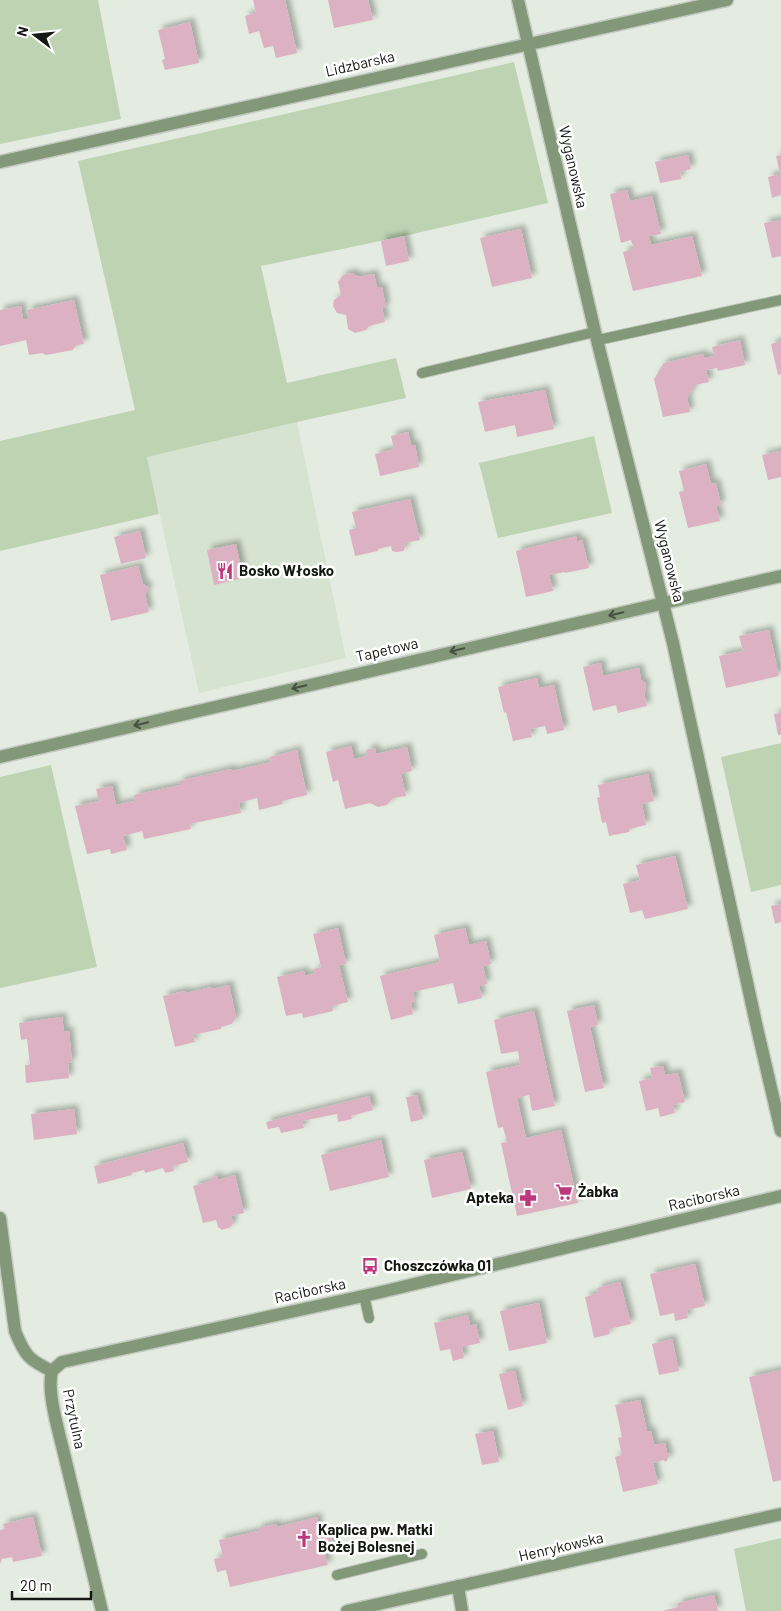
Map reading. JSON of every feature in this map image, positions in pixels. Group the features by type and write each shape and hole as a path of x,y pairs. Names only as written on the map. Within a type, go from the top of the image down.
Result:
{"street":[{"name":"Wyganowska","path":"518,0 597,336 663,603 781,1131"},
{"name":"Lidzbarska","path":"0,162 727,0"},
{"name":"Tapetowa","path":"0,757 781,576"},
{"name":"Raciborska","path":"52,1372 62,1362 364,1296 781,1196"},
{"name":"Przytulna","path":"0,1218 4,1279 15,1332 22,1348 32,1361 52,1372 50,1379 51,1391 58,1428 102,1611"},
{"name":"Henrykowska","path":"347,1611 781,1514"},
{"path":"458,1586 462,1611"}],"lane":[{"path":"422,373 781,300"},
{"path":"364,1296 369,1318"},
{"path":"337,1575 422,1554"}],"shaded area":[{"path":"297,422 346,658 199,693 147,457"}],"green space":[{"path":"0,0 98,0 121,119 0,144"},
{"path":"514,62 548,203 261,266 287,383 396,358 406,398 147,457 159,514 0,551 0,441 135,410 78,161"},
{"path":"594,436 612,513 498,538 479,463"},
{"path":"781,743 781,885 751,892 721,757"},
{"path":"51,765 97,967 0,988 0,777"},
{"path":"781,1538 781,1611 746,1611 734,1549"}],"building":[{"path":"253,0 285,0 297,53 276,58 273,46 264,48 259,31 249,34 245,16 256,13"},
{"path":"328,0 368,0 373,20 334,28"},
{"path":"190,22 199,63 165,70 162,60 165,59 158,30"},
{"path":"688,155 691,169 680,172 681,179 660,183 655,162"},
{"path":"781,155 781,195 772,198 768,177 780,174 776,156"},
{"path":"627,190 630,201 652,196 661,234 649,236 651,245 692,236 702,276 633,291 623,252 634,249 631,240 621,243 610,194"},
{"path":"781,220 781,256 772,258 764,223"},
{"path":"521,229 532,278 492,287 480,238"},
{"path":"404,236 409,261 386,266 381,241"},
{"path":"352,273 358,277 374,274 377,288 382,287 386,308 382,308 385,322 369,326 366,330 355,333 348,329 346,315 337,313 333,306 334,300 341,295 338,282 343,275"},
{"path":"74,300 84,344 76,345 73,350 46,355 42,353 29,355 26,340 0,346 0,310 21,306 23,320 29,318 27,310"},
{"path":"740,340 745,365 718,371 717,368 706,370 709,382 695,385 687,398 690,412 663,417 654,379 664,363 703,354 704,358 714,356 712,347"},
{"path":"781,341 781,374 778,375 771,344"},
{"path":"545,390 554,429 517,437 515,425 485,432 478,402"},
{"path":"408,432 411,445 415,445 419,467 380,476 375,454 394,449 391,436"},
{"path":"781,451 781,477 768,480 762,455"},
{"path":"706,464 711,484 716,483 721,505 716,506 720,521 688,528 679,492 684,491 679,471"},
{"path":"410,499 420,540 404,543 405,548 403,551 392,551 391,546 355,556 349,530 356,528 352,512"},
{"path":"140,531 146,558 121,564 114,537"},
{"path":"577,536 577,542 582,540 589,568 549,575 553,591 526,597 516,551"},
{"path":"236,544 243,578 214,585 207,550"},
{"path":"138,566 143,584 149,588 145,594 149,612 111,621 100,575"},
{"path":"769,630 779,676 726,688 719,656 743,651 739,636"},
{"path":"601,663 603,676 639,668 641,680 645,683 646,689 644,693 647,706 618,713 616,705 593,711 583,667"},
{"path":"537,678 539,688 554,685 564,730 547,734 545,726 530,729 532,737 513,741 498,687"},
{"path":"781,713 781,735 778,735 774,714"},
{"path":"351,746 354,759 367,756 366,750 375,748 376,754 407,747 412,771 401,774 406,796 393,798 387,805 378,807 370,803 345,809 338,780 333,782 326,752"},
{"path":"297,750 307,795 282,801 283,804 259,810 257,798 239,803 241,813 190,824 191,829 144,839 142,831 123,836 127,850 111,854 110,849 87,854 75,806 99,801 96,789 112,786 116,805 135,801 134,795 180,785 179,781 271,762 270,757"},
{"path":"648,774 654,801 642,804 646,825 629,829 629,832 609,836 606,822 602,823 597,798 600,797 598,785"},
{"path":"675,856 688,909 645,919 642,910 630,913 623,884 640,880 636,865"},
{"path":"781,904 781,922 775,924 771,906"},
{"path":"338,928 346,964 339,965 348,1002 332,1006 333,1011 303,1018 302,1013 286,1016 277,977 304,971 305,976 315,973 314,969 321,967 313,934"},
{"path":"465,928 469,945 486,941 491,964 483,966 487,984 479,986 482,998 458,1004 453,983 413,992 415,1001 411,1002 413,1014 391,1020 380,976 440,962 434,935"},
{"path":"229,985 236,1017 232,1024 221,1027 221,1029 193,1035 195,1042 175,1047 163,996"},
{"path":"594,1005 598,1025 590,1027 604,1088 585,1092 567,1011"},
{"path":"534,1011 555,1106 532,1111 529,1095 517,1098 526,1138 561,1130 578,1203 517,1216 501,1143 507,1142 503,1127 498,1128 486,1072 520,1065 518,1051 501,1054 494,1020"},
{"path":"62,1017 64,1032 69,1031 72,1062 68,1063 69,1078 26,1083 25,1065 30,1065 27,1039 21,1040 19,1023"},
{"path":"663,1066 665,1075 678,1073 685,1102 673,1105 675,1113 660,1117 658,1108 646,1111 639,1081 652,1078 650,1068"},
{"path":"417,1095 423,1119 411,1122 406,1097"},
{"path":"369,1096 373,1110 351,1116 352,1119 338,1122 337,1114 302,1121 304,1128 281,1133 279,1127 268,1129 266,1122"},
{"path":"74,1109 77,1134 34,1140 31,1114"},
{"path":"381,1140 389,1177 330,1191 321,1155"},
{"path":"183,1143 188,1162 173,1166 174,1171 165,1173 163,1168 145,1173 144,1170 98,1184 94,1166"},
{"path":"462,1152 471,1189 432,1198 424,1160"},
{"path":"235,1175 244,1213 231,1216 233,1223 231,1227 222,1230 218,1227 216,1220 203,1223 193,1186 211,1181 210,1178 217,1176 218,1180"},
{"path":"695,1264 705,1306 687,1310 688,1318 675,1321 674,1313 660,1316 650,1274"},
{"path":"620,1282 631,1324 609,1329 610,1334 594,1338 585,1297 598,1293 597,1288"},
{"path":"539,1303 547,1343 509,1351 500,1311"},
{"path":"468,1315 470,1326 476,1324 480,1343 462,1347 464,1358 453,1361 450,1349 440,1351 434,1323"},
{"path":"672,1339 679,1371 659,1375 652,1344"},
{"path":"781,1370 781,1480 773,1482 749,1377"},
{"path":"515,1371 523,1406 508,1410 499,1374"},
{"path":"640,1400 647,1431 651,1431 654,1445 665,1443 667,1453 670,1454 666,1462 663,1460 653,1463 658,1484 623,1492 615,1457 622,1455 618,1438 622,1437 615,1405"},
{"path":"493,1431 499,1462 482,1465 475,1434"},
{"path":"33,1517 42,1556 13,1562 12,1557 2,1559 0,1564 0,1530 5,1529 3,1524"},
{"path":"317,1517 320,1535 330,1532 333,1546 323,1548 328,1565 230,1587 226,1570 217,1572 214,1559 223,1557 219,1540 259,1531 258,1528 276,1524 277,1527"},
{"path":"714,1595 718,1611 662,1611 678,1607 678,1603"}],"place":[{"name":"Bosko Włosko","path":"225,571"},
{"name":"Żabka","path":"564,1192"},
{"name":"Apteka","path":"528,1198"},
{"name":"Choszczówka 01","path":"370,1266"},
{"name":"Kaplica pw. Matki Bożej Bolesnej","path":"304,1539"}]}
